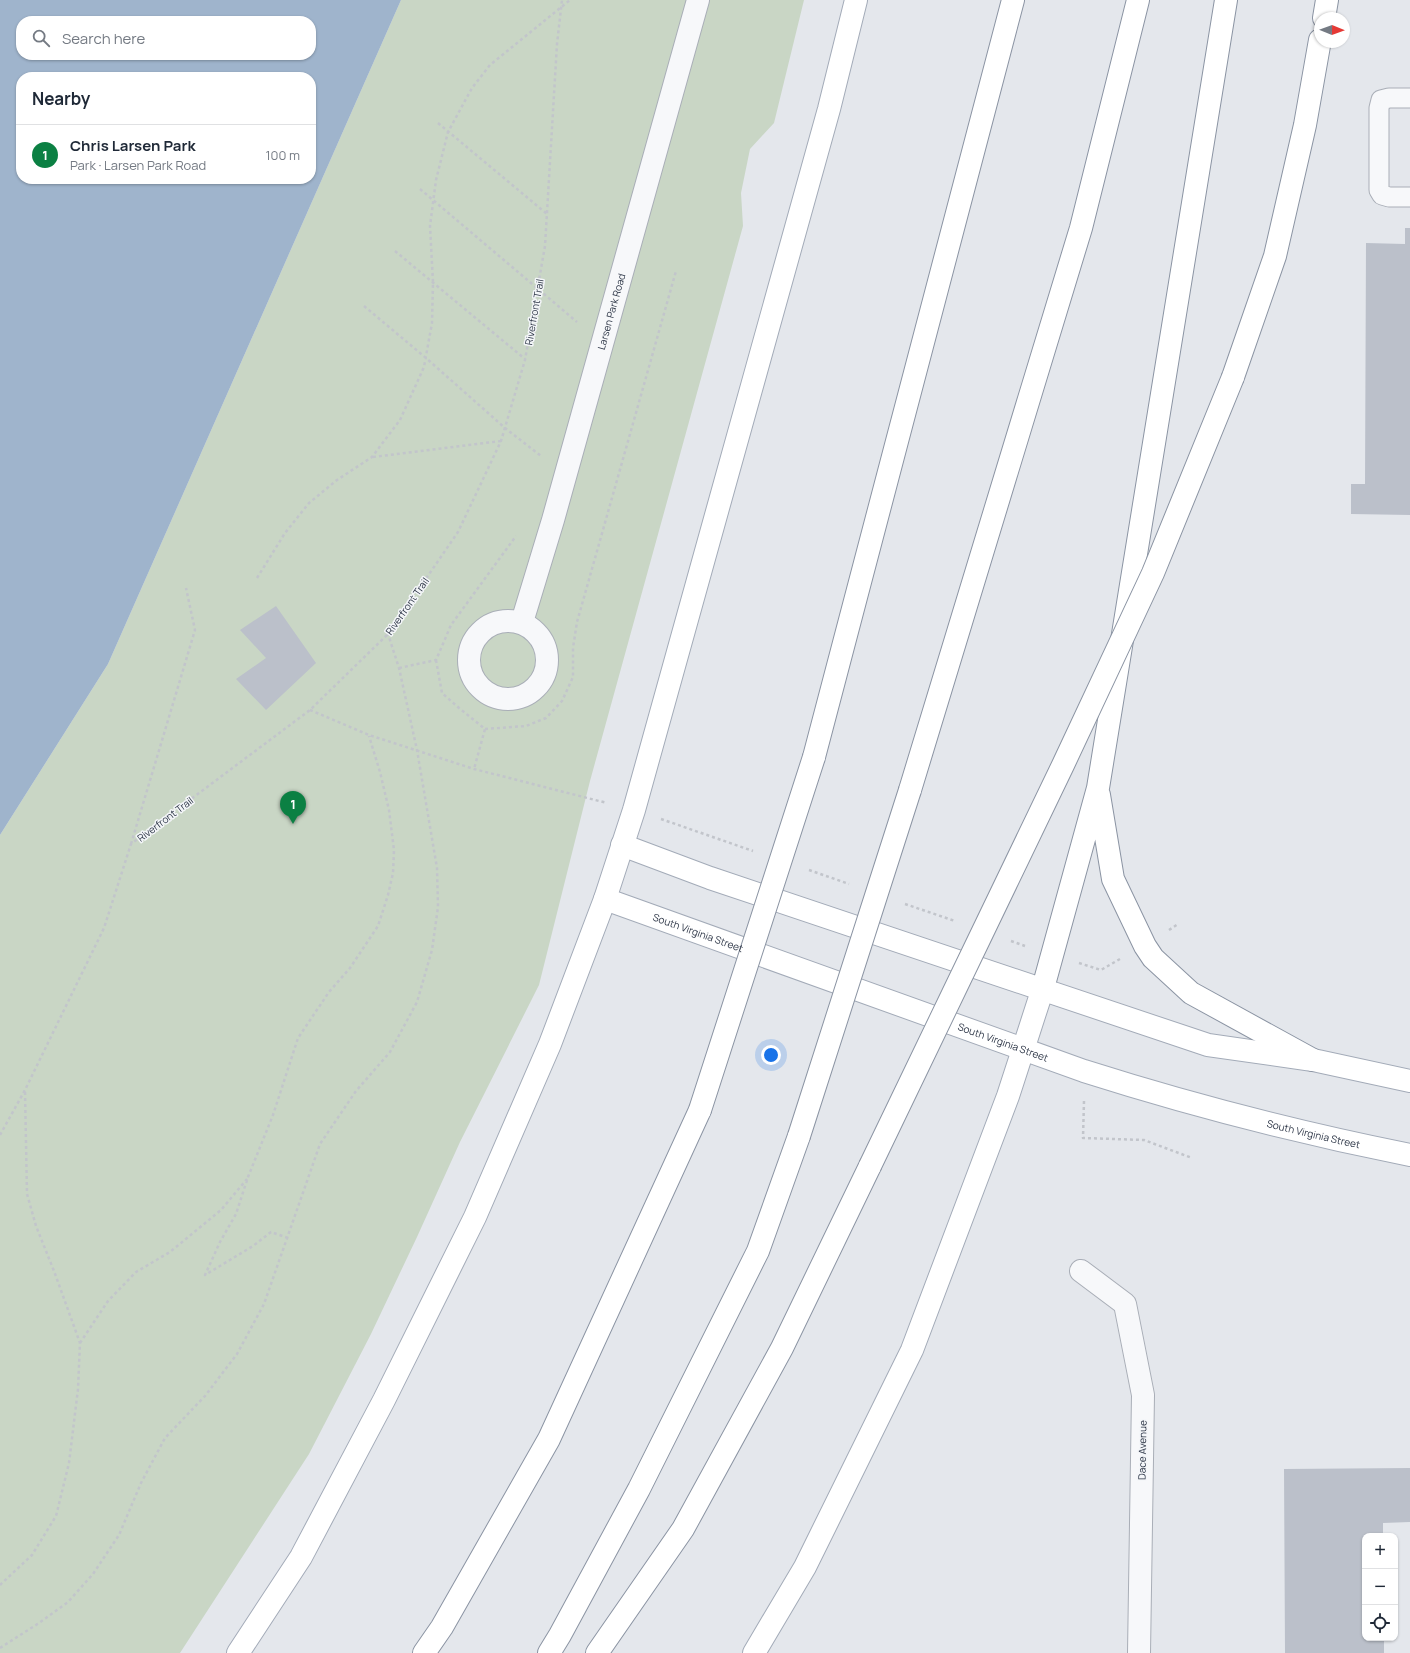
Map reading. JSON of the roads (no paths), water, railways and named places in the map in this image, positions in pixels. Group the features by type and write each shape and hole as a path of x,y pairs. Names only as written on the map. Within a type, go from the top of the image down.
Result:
{"main road":[{"path":"238,1653 301,1557 384,1400 476,1217 550,1044 605,899 634,810 830,109 856,0"},
{"path":"424,1653 442,1627 549,1439 700,1110 814,756 1013,0"},
{"path":"549,1653 640,1488 758,1251 799,1136 910,790 1081,228 1138,0"},
{"path":"754,1653 805,1567 912,1350 1024,1049 1053,955 1098,788 1226,0"},
{"path":"1325,12 1327,0"},
{"path":"598,1653 683,1529 782,1348 1063,766 1153,573 1233,377 1275,256 1305,125 1319,48"},
{"path":"1098,788 1113,879 1145,946 1153,958 1191,993 1313,1060"},
{"path":"622,845 710,878 1043,988 1208,1045 1313,1060 1410,1081"},
{"name":"South Virginia Street","path":"605,899 1084,1071 1159,1095 1296,1131 1410,1155"}],"street":[{"name":"Larsen Park Road","path":"522,622 553,520 698,0"},
{"name":"Dace Avenue","path":"1081,1271 1125,1304 1143,1395 1140,1653"}],"lane":[{"path":"1410,98 1389,98 1381,100 1379,108 1379,190 1382,195 1389,197 1410,197"}],"water":[{"path":"0,0 401,0 108,664 0,835"}],"place":[{"name":"Chris Larsen Park","path":"293,824"}]}
